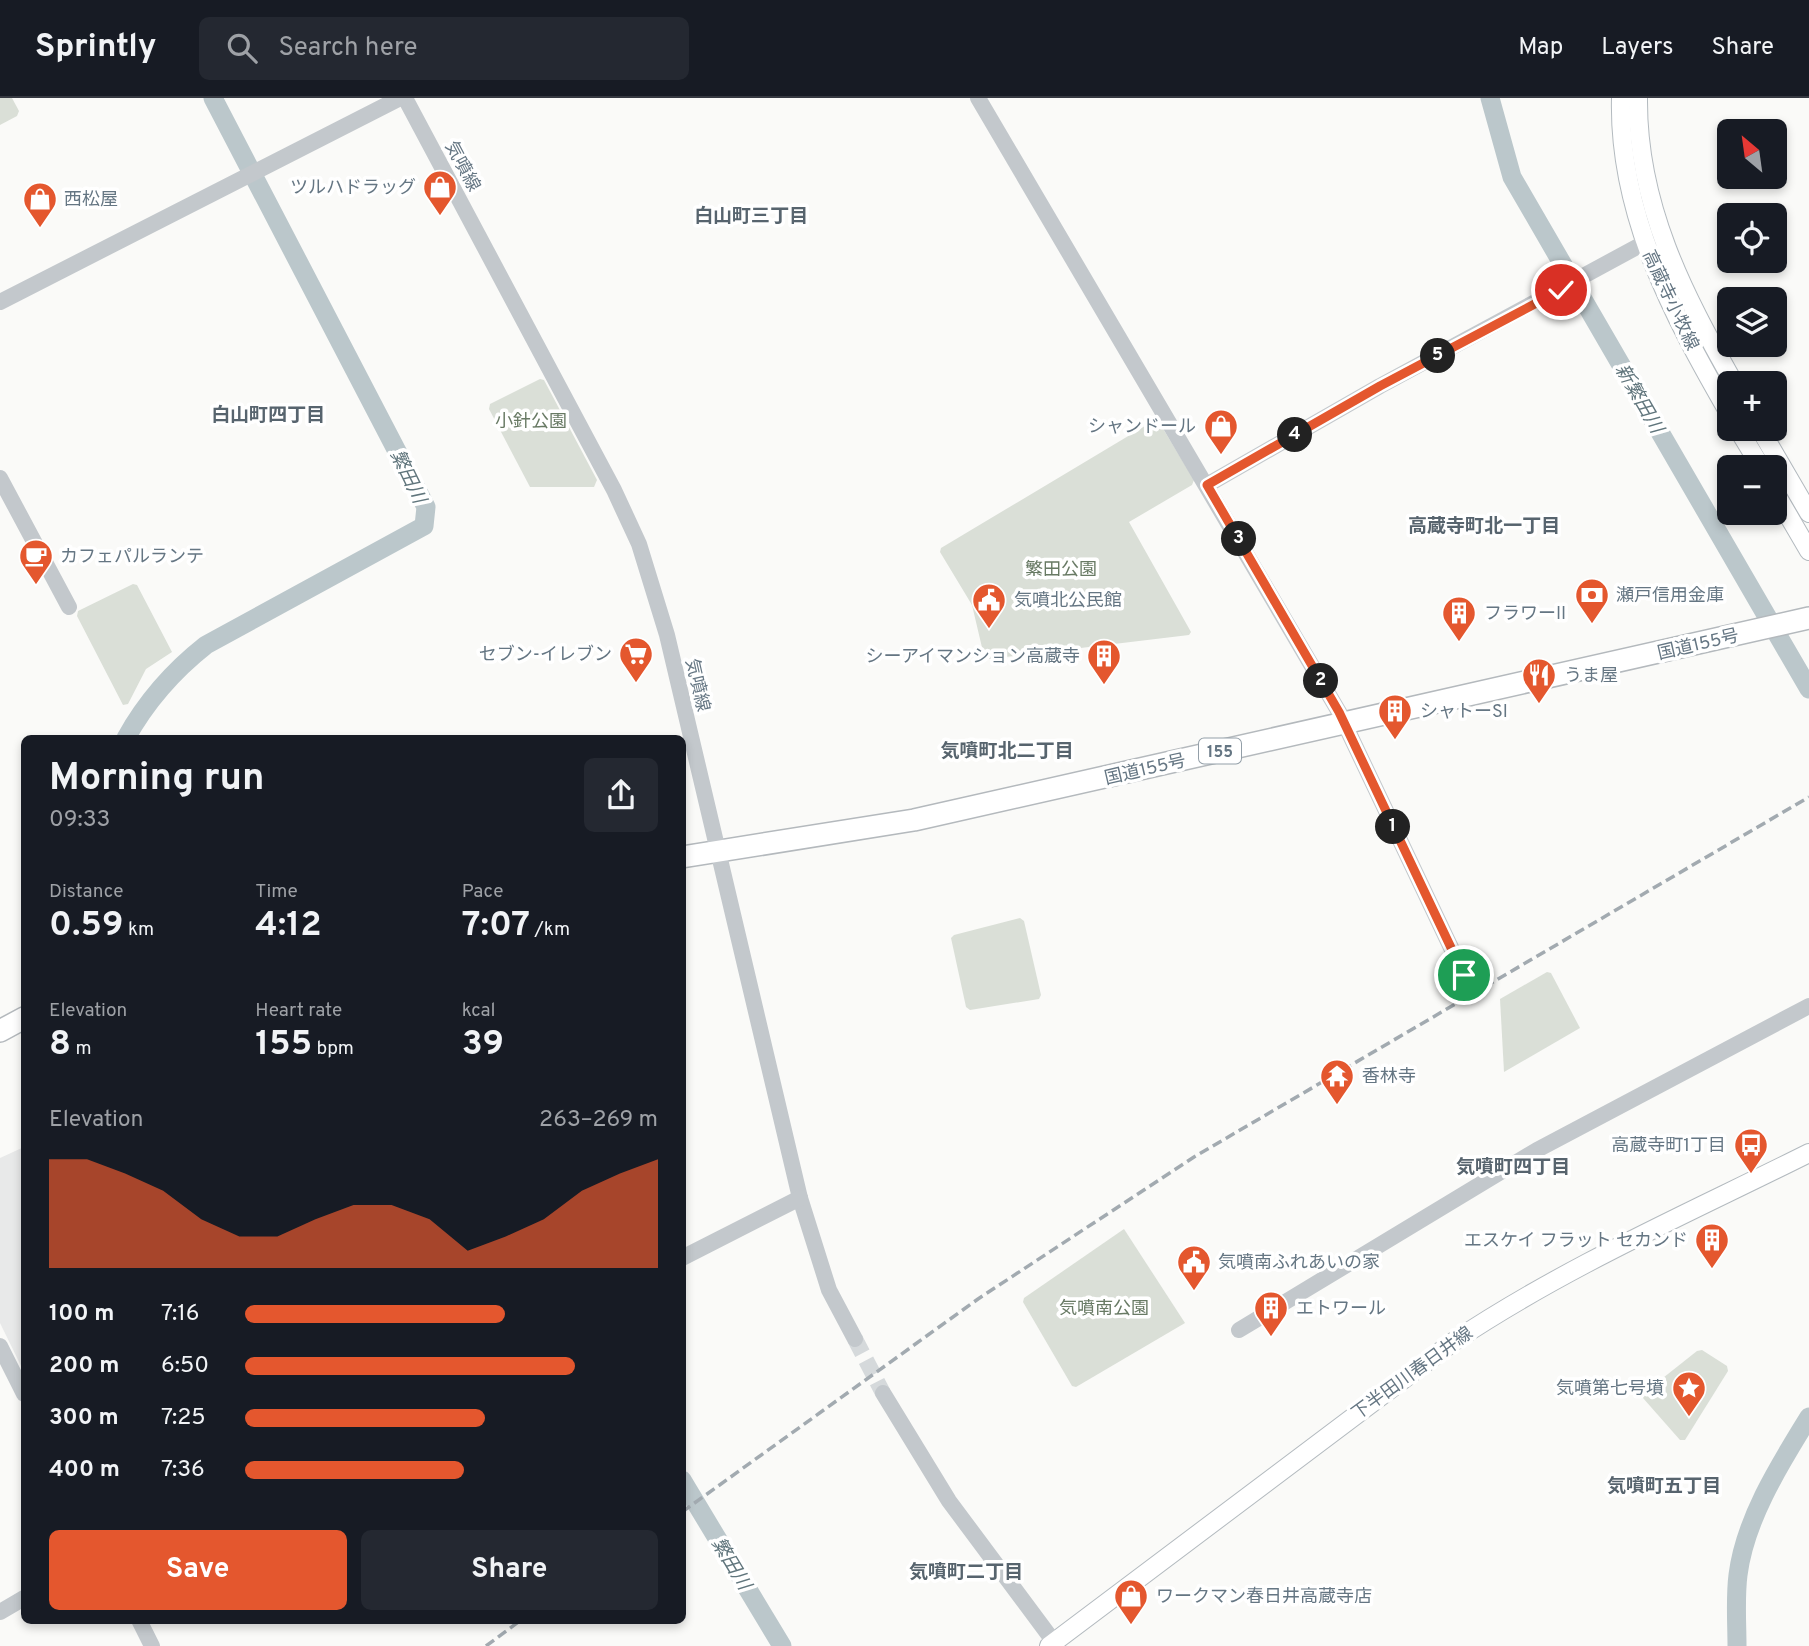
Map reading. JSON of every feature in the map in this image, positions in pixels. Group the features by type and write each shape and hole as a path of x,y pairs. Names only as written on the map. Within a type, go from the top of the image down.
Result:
{"highway":[{"name":"国道155号","path":"1781,619 1809,607"},
{"name":"国道155号","path":"686,856 718,846 1341,718 1752,625 1781,619 1809,618"},
{"name":"国道155号","path":"686,845 718,846"},
{"path":"0,1017 21,1006"},
{"path":"0,1031 21,1020"}],"main road":[{"name":"高蔵寺小牧線","path":"1621,98 1624,152 1673,311 1717,391"},
{"name":"高蔵寺小牧線","path":"1638,98 1652,239 1727,371"},
{"path":"1767,441 1809,513"},
{"path":"1787,513 1809,551"},
{"name":"下半田川春日井線","path":"1053,1645 1453,1342 1500,1310 1593,1260 1809,1153"}],"street":[{"path":"0,302 400,98"},
{"name":"気噴線","path":"405,98 614,490 639,544 667,635 800,1198 829,1290 855,1339"},
{"path":"978,98 1341,718 1464,975"},
{"path":"1207,485 1380,386 1590,275 1652,239"},
{"path":"0,478 69,607"},
{"path":"1239,1330 1538,1150 1809,1006"},
{"path":"686,1256 800,1198"},
{"path":"0,1346 21,1388"},
{"path":"883,1393 949,1501 1053,1645"},
{"path":"0,1612 21,1600"},
{"path":"141,1624 152,1646"}],"shaded area":[{"path":"21,1148 21,1366 0,1323 0,1158"}],"green space":[{"path":"0,98 12,98 19,111 17,116 0,125"},
{"name":"小針公園","path":"540,379 544,380 597,480 594,487 530,487 489,409 490,404"},
{"name":"繁田公園","path":"1155,420 1159,422 1194,480 1192,485 1129,522 1191,632 1189,635 989,659 984,656 972,605 940,552 941,548"},
{"path":"133,584 137,585 172,652 146,669 128,704 123,705 77,616 78,611"},
{"path":"1020,918 1024,921 1041,995 1039,999 970,1010 966,1007 951,938"},
{"path":"1547,972 1551,973 1580,1028 1504,1072 1500,999"},
{"name":"気噴南公園","path":"1124,1229 1185,1323 1076,1387 1072,1386 1023,1302 1024,1298"},
{"path":"1702,1350 1727,1366 1728,1371 1685,1440 1680,1440 1643,1398 1644,1393 1697,1351"}],"waterway":[{"name":"繁田川","path":"128,735 161,688 182,665 206,645 424,526 426,507 213,98"},
{"name":"新繁田川","path":"1490,98 1512,177 1809,689"},
{"name":"新繁田川","path":"1737,1646 1737,1584 1748,1533 1765,1493 1809,1417"},
{"name":"繁田川","path":"686,1487 782,1646"}],"tunnel":[{"path":"855,1339 883,1393"}],"railway":[{"path":"686,1509 978,1299 1194,1157 1809,797"},
{"path":"486,1646 516,1624"}],"place":[{"name":"ツルハドラッグ","path":"440,217"},
{"name":"西松屋","path":"40,229"},
{"name":"シャンドール","path":"1221,456"},
{"name":"カフェパルランテ","path":"36,586"},
{"name":"瀬戸信用金庫","path":"1592,625"},
{"name":"気噴北公民館","path":"989,630"},
{"name":"フラワーII","path":"1459,643"},
{"name":"セブン-イレブン","path":"636,684"},
{"name":"シーアイマンション高蔵寺","path":"1104,686"},
{"name":"うま屋","path":"1539,705"},
{"name":"シャトーSI","path":"1395,741"},
{"name":"香林寺","path":"1337,1106"},
{"name":"高蔵寺町1丁目","path":"1751,1175"},
{"name":"エスケイ フラット セカンド","path":"1712,1270"},
{"name":"気噴南ふれあいの家","path":"1194,1292"},
{"name":"エトワール","path":"1271,1338"},
{"name":"気噴第七号墳","path":"1689,1418"},
{"name":"ワークマン春日井高蔵寺店","path":"1131,1626"}],"district":[{"name":"白山町三丁目","path":"751,215"},
{"name":"白山町四丁目","path":"268,414"},
{"name":"高蔵寺町北一丁目","path":"1484,525"},
{"name":"気噴町北二丁目","path":"1007,750"},
{"name":"気噴町四丁目","path":"1513,1166"},
{"name":"気噴町五丁目","path":"1664,1485"},
{"name":"気噴町二丁目","path":"966,1571"}],"route":[{"path":"1464,975 1339,712 1207,485 1380,386 1561,290"}]}
